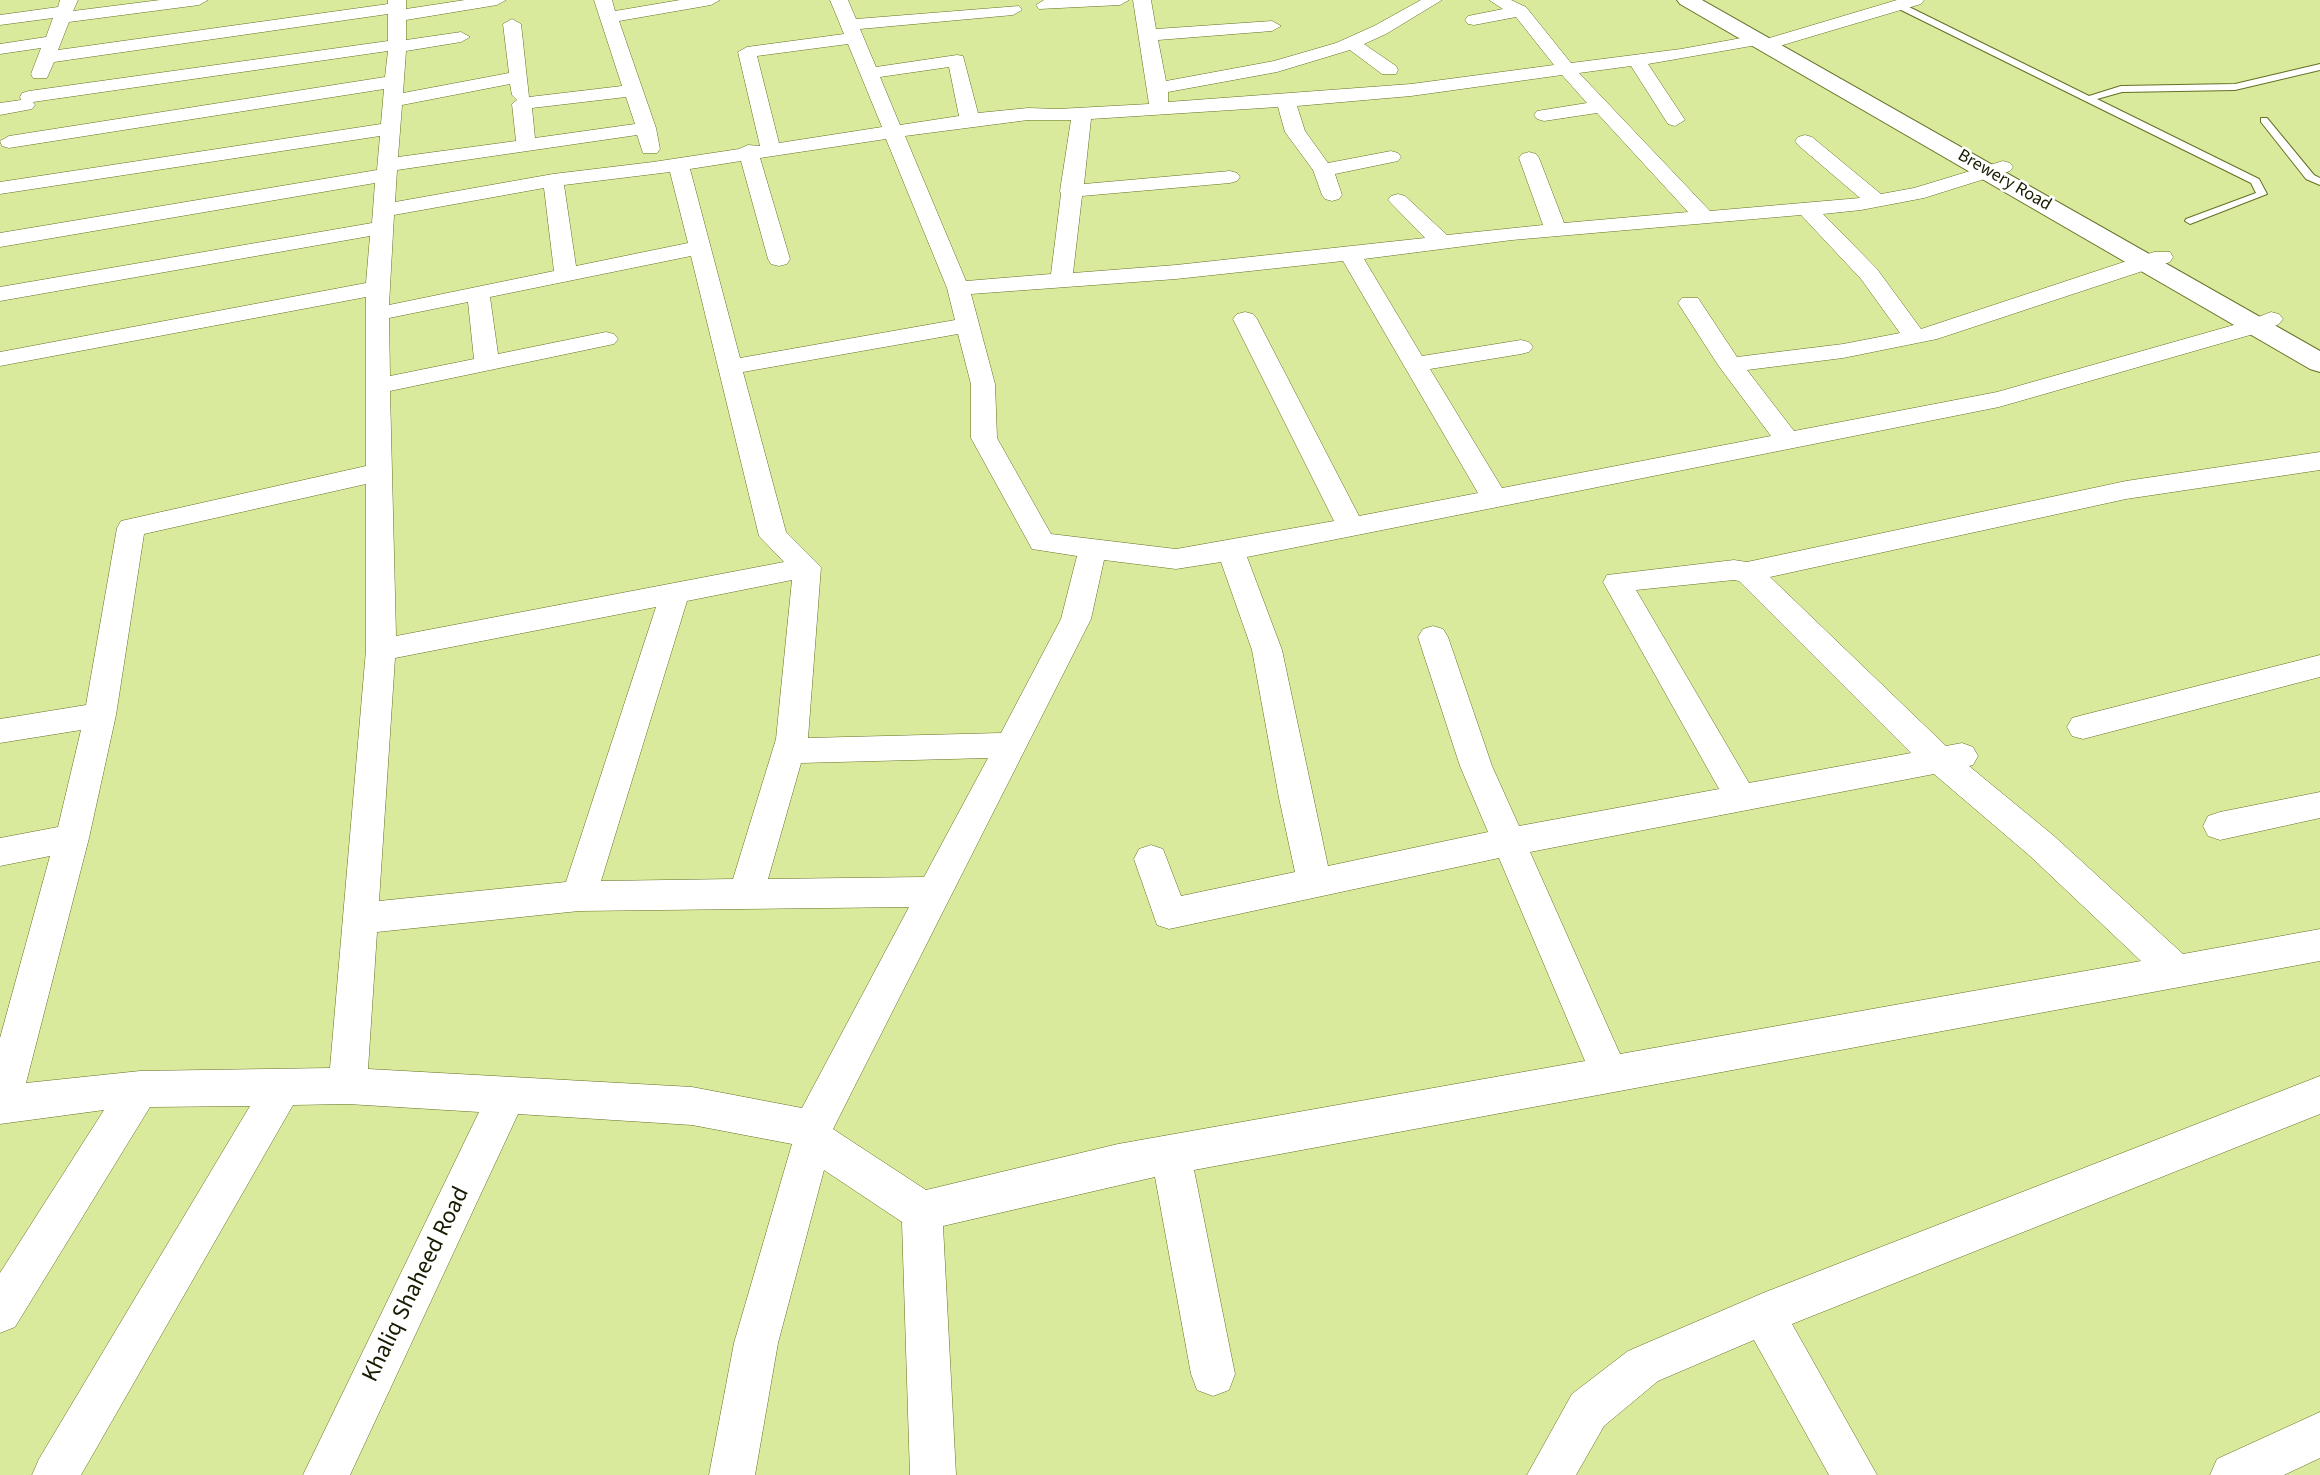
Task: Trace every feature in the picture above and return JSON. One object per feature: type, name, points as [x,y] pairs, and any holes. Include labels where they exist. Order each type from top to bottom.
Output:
[{"type":"main road","name":"Brewery Road","points":[[1687,0],[1768,42],[2155,260],[2263,322],[2320,363]]},
{"type":"main road","name":"Brewery Road","points":[[1708,0],[1768,42]]},
{"type":"main road","name":"Brewery Road","points":[[2263,322],[2320,346]]},
{"type":"street","points":[[0,20],[65,10],[199,0]]},
{"type":"street","points":[[0,49],[51,49],[397,8],[497,0]]},
{"type":"street","points":[[653,168],[646,128],[606,9],[711,0]]},
{"type":"street","points":[[839,0],[958,288],[983,384],[984,438],[1042,542],[1176,559],[1231,551],[1999,399],[2263,322]]},
{"type":"street","points":[[1045,5],[1120,0]]},
{"type":"street","points":[[1142,0],[1160,108]]},
{"type":"street","points":[[1158,88],[1277,66],[1352,43],[1433,0]]},
{"type":"street","points":[[1857,0],[1875,12]]},
{"type":"street","points":[[1474,20],[1506,3],[1705,218]]},
{"type":"street","points":[[0,294],[383,219],[553,180],[653,168],[748,151],[970,120],[1028,114],[1286,101],[1410,90],[1568,70],[1768,42],[1906,3]]},
{"type":"street","points":[[348,1086],[381,650],[377,301],[397,8]]},
{"type":"street","points":[[3,152],[51,49],[65,10]]},
{"type":"street","points":[[771,148],[747,52],[852,32],[1013,10]]},
{"type":"street","points":[[512,24],[526,143]]},
{"type":"street","points":[[1148,35],[1272,26]]},
{"type":"street","points":[[0,109],[27,101],[461,37]]},
{"type":"street","points":[[1352,43],[1389,69]]},
{"type":"street","points":[[870,73],[957,60],[970,120]]},
{"type":"street","points":[[1636,60],[1675,120]]},
{"type":"street","points":[[3,152],[392,92],[519,76]]},
{"type":"street","points":[[522,104],[633,90]]},
{"type":"street","points":[[1286,101],[1295,132],[1323,170],[1332,195]]},
{"type":"street","points":[[1544,115],[1601,107]]},
{"type":"street","points":[[1061,281],[1070,191],[1082,113]]},
{"type":"street","points":[[0,240],[526,143],[646,128]]},
{"type":"street","points":[[0,188],[388,129]]},
{"type":"street","points":[[1805,141],[1877,201]]},
{"type":"street","points":[[748,151],[779,259]]},
{"type":"street","points":[[1323,170],[1391,157]]},
{"type":"street","points":[[1529,158],[1556,230]]},
{"type":"street","points":[[678,163],[773,536],[807,567]]},
{"type":"street","points":[[958,288],[1061,281],[1350,254],[1556,230],[1807,209],[1917,194],[1997,170]]},
{"type":"street","points":[[1070,191],[1230,177]]},
{"type":"street","points":[[553,180],[566,274]]},
{"type":"street","points":[[1398,200],[1441,242]]},
{"type":"street","points":[[1807,209],[1869,274],[1915,337]]},
{"type":"street","points":[[0,359],[377,301],[478,293],[701,247]]},
{"type":"street","points":[[1350,254],[1495,499]]},
{"type":"street","points":[[1730,365],[1843,351],[1915,337],[2155,260]]},
{"type":"street","points":[[478,293],[487,364]]},
{"type":"street","points":[[1690,303],[1730,365],[1788,441]]},
{"type":"street","points":[[1245,319],[1351,528]]},
{"type":"street","points":[[731,367],[968,325]]},
{"type":"street","points":[[378,386],[606,339]]},
{"type":"street","points":[[1415,364],[1521,347]]},
{"type":"street","points":[[1741,798],[1617,582],[1734,570],[1747,572],[2126,490],[2320,461]]},
{"type":"street","points":[[379,472],[131,528],[100,715],[72,838],[0,1105],[140,1089],[348,1086],[692,1107],[813,1134],[922,1211],[1118,1164],[2320,945]]},
{"type":"street","points":[[732,1475],[756,1343],[813,1134],[933,892],[1076,619],[1093,548]]},
{"type":"street","points":[[1231,551],[1267,650],[1295,798],[1315,884]]},
{"type":"street","points":[[381,650],[807,567]]},
{"type":"street","points":[[746,894],[789,751],[799,680],[807,567]]},
{"type":"street","points":[[1747,572],[1951,758],[2176,971]]},
{"type":"street","points":[[579,896],[676,593]]},
{"type":"street","points":[[1433,637],[1476,766],[1610,1074]]},
{"type":"street","points":[[2083,727],[2320,666]]},
{"type":"street","points":[[0,731],[100,715]]},
{"type":"street","points":[[789,751],[1010,745]]},
{"type":"street","points":[[1151,859],[1169,914],[1509,842],[1951,758]]},
{"type":"street","points":[[2220,826],[2320,805]]},
{"type":"street","points":[[0,852],[72,838]]},
{"type":"street","points":[[359,918],[579,896],[933,892]]},
{"type":"street","points":[[55,1475],[282,1088]]},
{"type":"street","points":[[0,1312],[140,1089]]},
{"type":"street","name":"Khaliq Shaheed Road","points":[[326,1475],[508,1094]]},
{"type":"street","points":[[1550,1475],[1588,1410],[1643,1366],[1763,1314],[2320,1095]]},
{"type":"street","points":[[1171,1154],[1213,1374]]},
{"type":"street","points":[[922,1211],[933,1475]]},
{"type":"street","points":[[1763,1314],[1854,1475]]},
{"type":"street","points":[[2233,1475],[2320,1436]]},
{"type":"lane","points":[[1906,3],[2088,99],[2255,181],[2262,194],[2190,221]]},
{"type":"lane","points":[[2088,99],[2121,89],[2235,87],[2320,67]]},
{"type":"lane","points":[[2264,120],[2310,177],[2320,182]]}]
